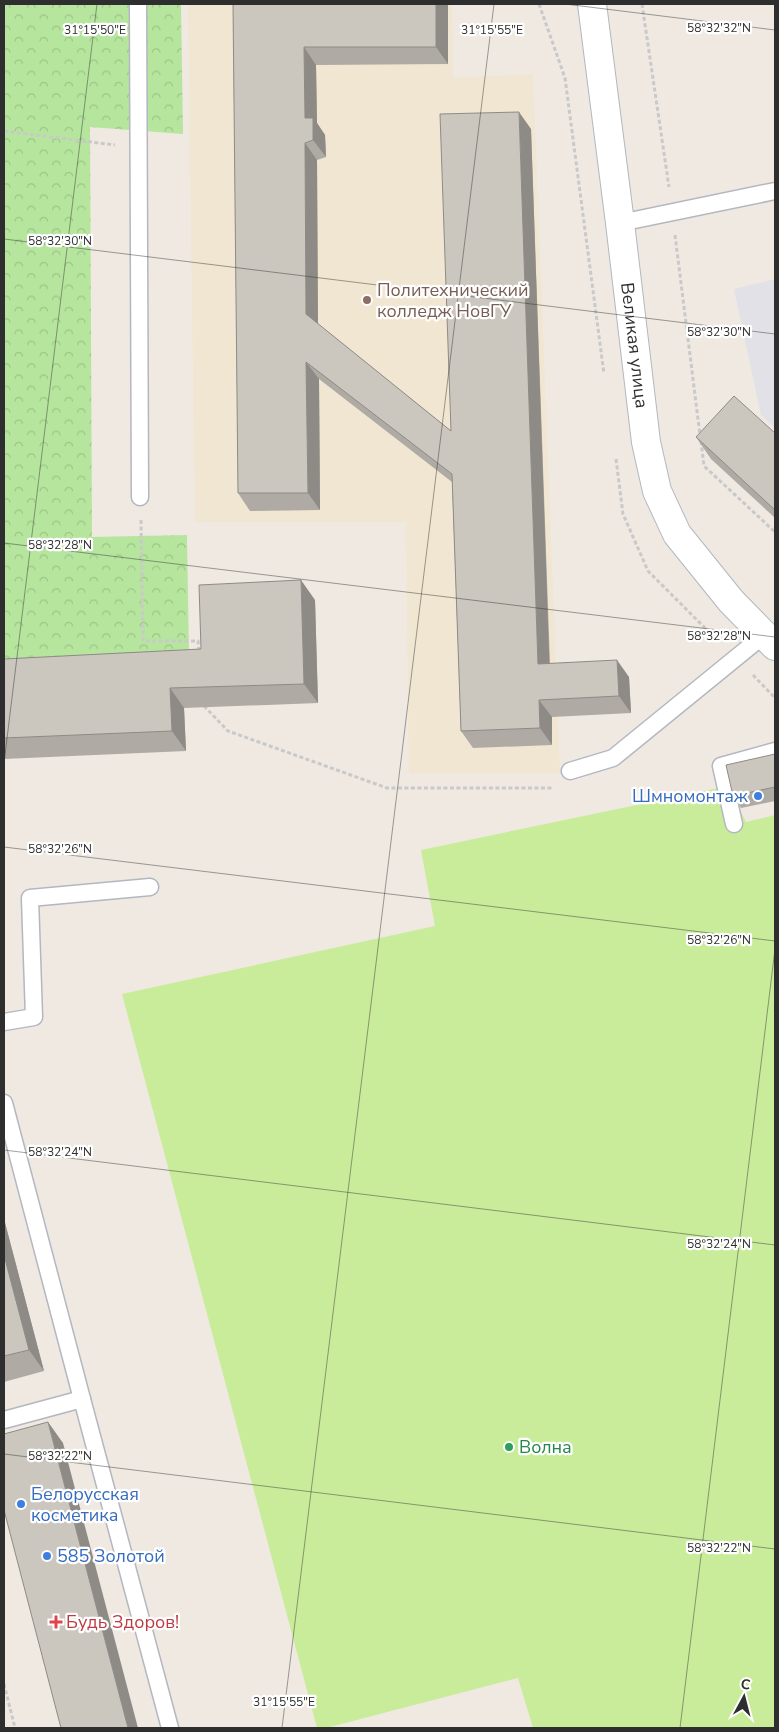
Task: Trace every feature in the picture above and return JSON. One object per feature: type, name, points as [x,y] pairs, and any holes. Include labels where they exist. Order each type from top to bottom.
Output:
[{"type":"main road","name":"Великая улица","points":[[592,4],[646,442],[657,491],[677,534],[732,601],[770,641]]},
{"type":"lane","points":[[138,4],[140,497]]},
{"type":"lane","points":[[620,223],[775,191]]},
{"type":"lane","points":[[570,771],[613,758],[770,641]]},
{"type":"lane","points":[[734,824],[722,766],[775,751]]},
{"type":"lane","points":[[4,1022],[34,1017],[30,898],[150,887]]},
{"type":"lane","points":[[4,1103],[170,1728]]},
{"type":"lane","points":[[4,1420],[82,1399]]},
{"type":"path","points":[[4,131],[138,148]]},
{"type":"path","points":[[694,386],[704,466],[775,532]]},
{"type":"path","points":[[140,497],[144,641],[198,641],[200,660]]},
{"type":"path","points":[[204,706],[228,730],[387,788],[559,788],[570,771]]},
{"type":"path","points":[[4,1684],[15,1728]]},
{"type":"shaded area","name":"Политехнический колледж НовГУ","points":[[188,4],[452,4],[453,78],[533,74],[560,773],[409,773],[406,522],[195,522]]},
{"type":"shaded area","points":[[775,279],[775,428],[761,415],[734,289]]},
{"type":"green space","points":[[4,4],[181,4],[183,134],[90,127],[92,537],[187,535],[189,656],[4,667]]},
{"type":"green space","name":"Волна","points":[[728,786],[746,822],[775,815],[775,1728],[533,1728],[518,1678],[326,1728],[317,1728],[122,994],[435,926],[421,850]]},
{"type":"building","points":[[233,4],[436,4],[436,47],[304,47],[305,118],[313,118],[313,140],[305,143],[306,314],[451,431],[440,114],[519,112],[538,664],[617,660],[619,696],[539,700],[540,728],[461,731],[452,474],[306,362],[308,493],[238,493]]},
{"type":"building","points":[[734,396],[775,433],[775,510],[696,437]]},
{"type":"building","points":[[301,580],[304,684],[170,688],[172,731],[4,738],[4,659],[201,649],[199,585]]},
{"type":"building","points":[[775,754],[775,787],[733,796],[726,765]]},
{"type":"building","points":[[4,1255],[29,1350],[4,1356]]},
{"type":"building","points":[[48,1422],[128,1728],[61,1728],[4,1510],[4,1434]]},
{"type":"place","name":"Политехнический колледж НовГУ","points":[[367,300]]},
{"type":"place","name":"Шмномонтаж","points":[[758,796]]},
{"type":"place","name":"Волна","points":[[509,1447]]},
{"type":"place","name":"Белорусская косметика","points":[[21,1504]]},
{"type":"place","name":"585 Золотой","points":[[47,1556]]},
{"type":"place","name":"Будь Здоров!","points":[[56,1622]]}]
